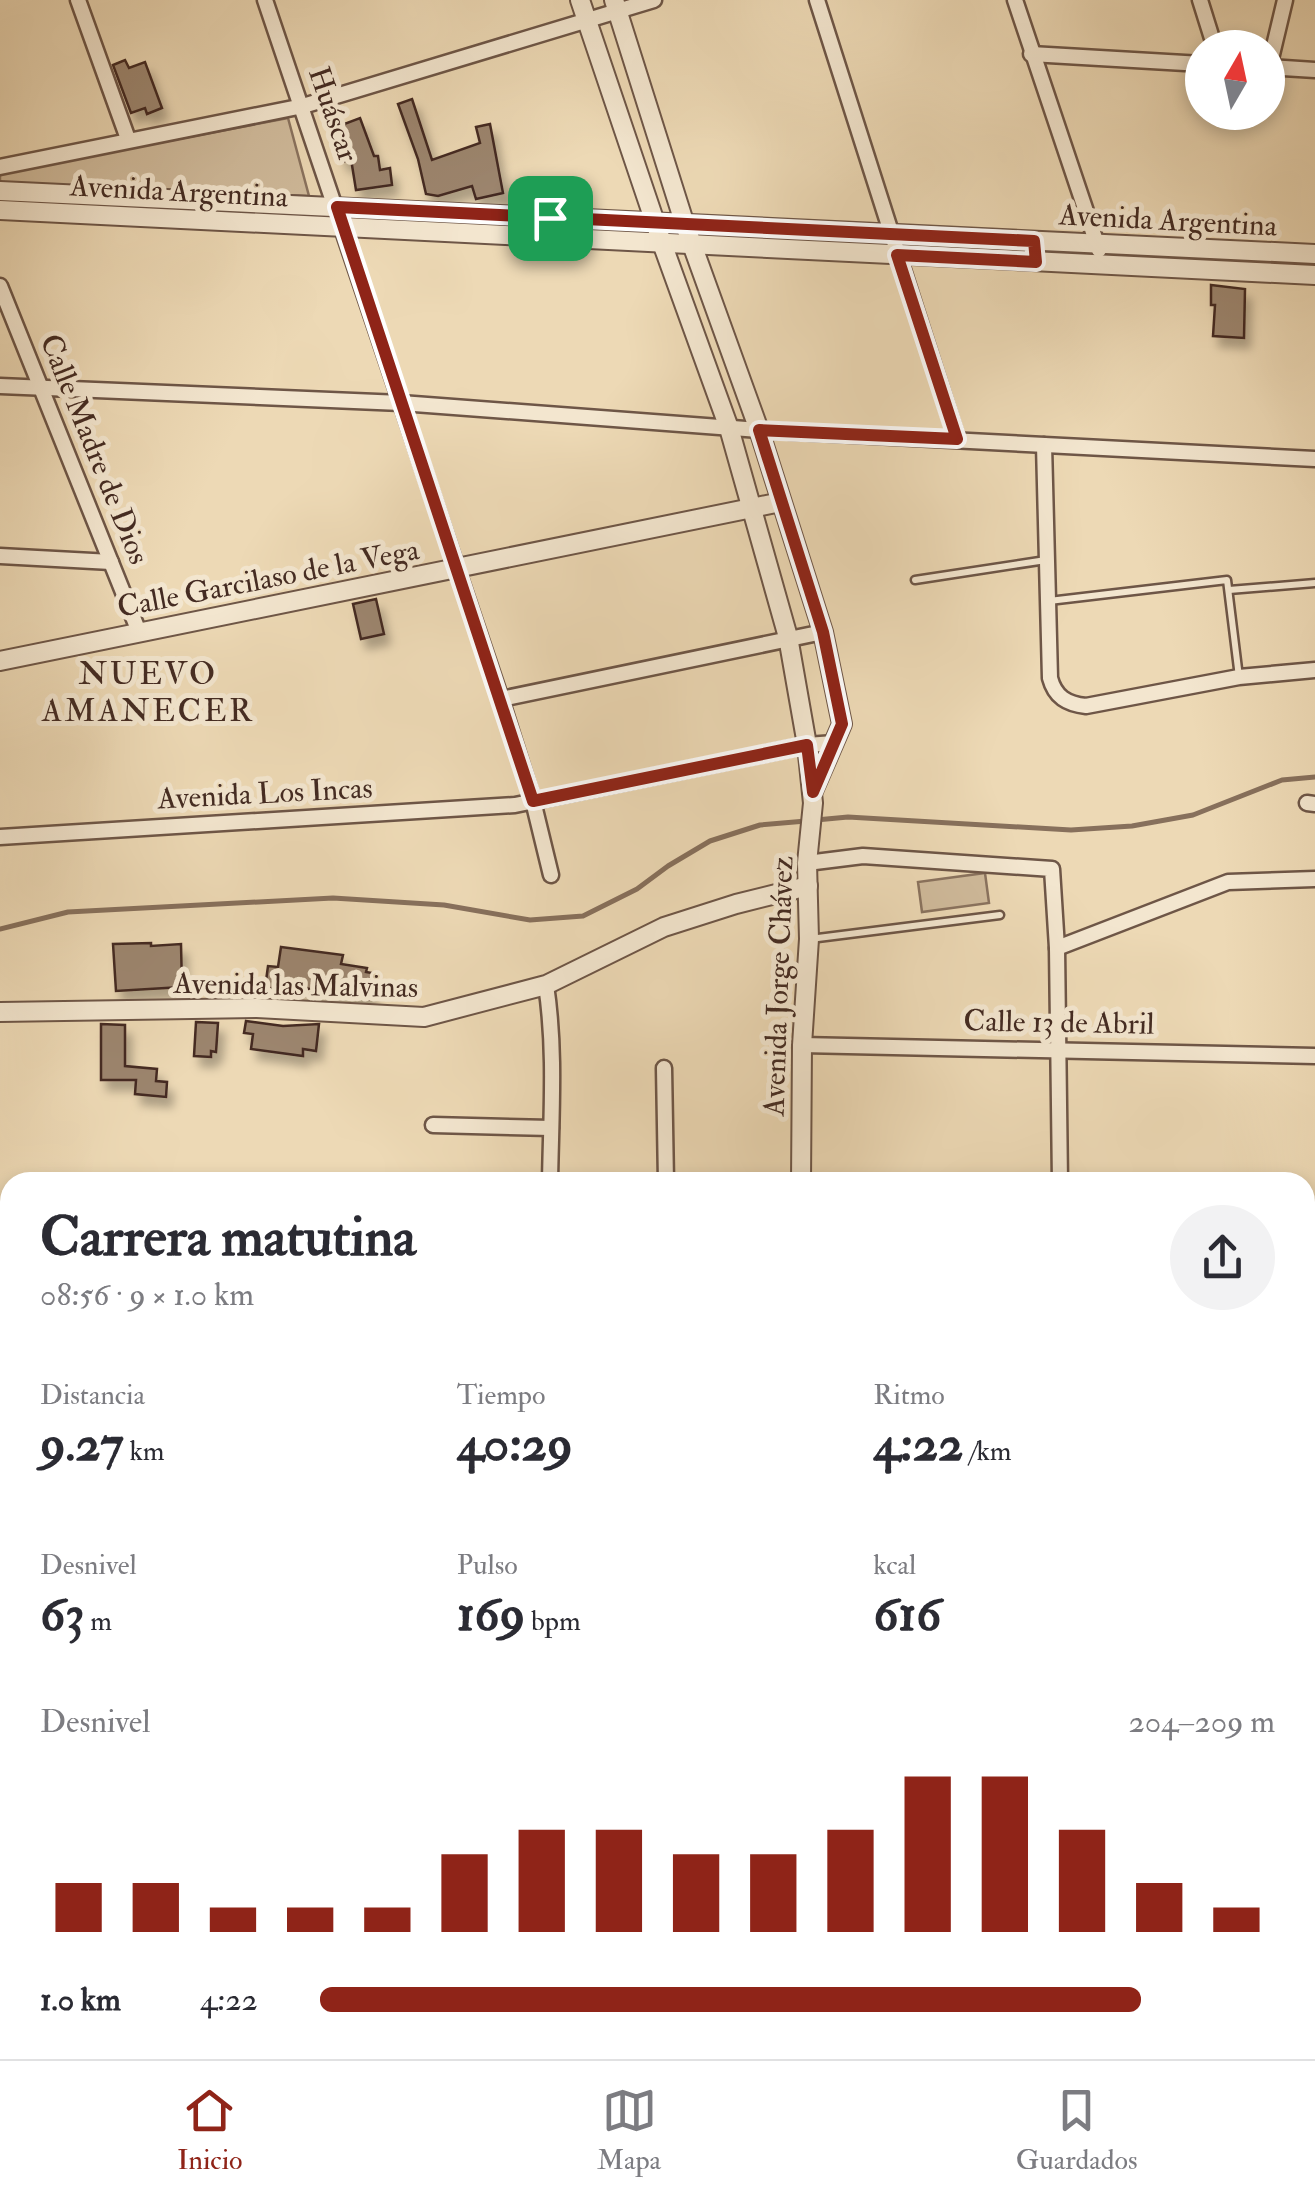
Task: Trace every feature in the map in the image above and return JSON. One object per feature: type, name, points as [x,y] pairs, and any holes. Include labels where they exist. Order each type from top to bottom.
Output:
[{"type":"street","points":[[78,0],[128,140]]},
{"type":"street","name":"Huáscar","points":[[265,0],[501,699],[533,801],[551,876]]},
{"type":"street","points":[[580,0],[729,428],[788,637],[813,797]]},
{"type":"street","points":[[0,166],[303,106],[587,20],[616,6],[654,0]]},
{"type":"street","points":[[817,0],[957,439]]},
{"type":"street","points":[[1015,0],[1106,265]]},
{"type":"street","points":[[1200,0],[1209,30]]},
{"type":"street","points":[[1277,30],[1285,0]]},
{"type":"street","points":[[616,6],[685,225],[759,430],[823,632],[842,724],[813,797]]},
{"type":"street","points":[[1032,54],[1185,63]]},
{"type":"street","points":[[1285,68],[1315,70]]},
{"type":"street","name":"Avenida Argentina","points":[[0,191],[1315,254]]},
{"type":"street","name":"Avenida Argentina","points":[[0,210],[1315,274]]},
{"type":"street","points":[[1034,241],[1036,262]]},
{"type":"street","points":[[1262,252],[1262,272]]},
{"type":"street","name":"Calle Madre de Dios","points":[[0,286],[139,632]]},
{"type":"street","points":[[0,386],[401,403],[759,430],[1315,459]]},
{"type":"street","points":[[1044,444],[1050,678],[1052,687],[1066,702],[1096,704],[1239,677],[1315,670]]},
{"type":"street","name":"Calle Garcilaso de la Vega","points":[[0,660],[781,502]]},
{"type":"street","points":[[0,556],[111,562]]},
{"type":"street","points":[[501,699],[823,632]]},
{"type":"street","name":"Avenida Los Incas","points":[[0,837],[515,806],[834,742]]},
{"type":"street","name":"Avenida Jorge Chávez","points":[[801,1172],[802,1044],[813,797]]},
{"type":"street","points":[[808,856],[1052,869],[1060,1172]]},
{"type":"street","points":[[1057,948],[1228,882],[1315,879]]},
{"type":"street","name":"Avenida las Malvinas","points":[[0,1012],[256,1008],[424,1017],[546,985],[664,927],[808,886]]},
{"type":"street","points":[[546,985],[552,1023],[550,1172]]},
{"type":"street","name":"Calle 13 de Abril","points":[[802,1044],[1315,1056]]},
{"type":"street","points":[[664,1068],[666,1172]]},
{"type":"street","points":[[433,1125],[551,1128]]},
{"type":"lane","points":[[914,580],[1046,560]]},
{"type":"lane","points":[[1048,601],[1227,580],[1239,677]]},
{"type":"lane","points":[[1228,590],[1315,583]]},
{"type":"lane","points":[[809,939],[1000,915]]},
{"type":"shaded area","points":[[288,118],[309,196],[0,184],[0,173]]},
{"type":"shaded area","points":[[985,873],[989,903],[922,912],[918,882]]},
{"type":"building","points":[[125,60],[129,68],[145,62],[162,108],[147,114],[145,108],[131,113],[113,65]]},
{"type":"building","points":[[412,99],[432,160],[480,143],[476,127],[490,124],[503,193],[476,199],[472,186],[438,196],[426,194],[398,104]]},
{"type":"building","points":[[360,118],[374,156],[378,156],[380,170],[390,168],[392,185],[356,190],[351,159],[343,162],[331,129]]},
{"type":"building","points":[[1211,285],[1245,289],[1244,338],[1213,336],[1215,305],[1211,305]]},
{"type":"building","points":[[376,599],[384,634],[361,639],[353,604]]},
{"type":"building","points":[[113,944],[181,944],[182,987],[116,991]]},
{"type":"building","points":[[281,947],[343,955],[341,964],[367,968],[366,972],[372,973],[369,999],[286,985],[285,990],[265,988],[268,966],[278,967]]},
{"type":"building","points":[[246,1021],[283,1026],[319,1024],[316,1051],[303,1049],[303,1056],[251,1049],[253,1034],[244,1033]]},
{"type":"building","points":[[196,1022],[218,1023],[216,1052],[211,1051],[211,1057],[194,1056]]},
{"type":"building","points":[[101,1024],[125,1025],[125,1066],[157,1069],[156,1081],[167,1082],[166,1097],[135,1094],[136,1080],[101,1080]]},
{"type":"waterway","points":[[816,820],[848,817],[1071,830],[1132,826],[1193,815],[1282,780],[1315,777]]},
{"type":"waterway","points":[[0,929],[68,912],[333,898],[444,905],[530,920],[583,916],[637,889],[710,841],[760,825],[806,821]]},
{"type":"district","name":"NUEVO AMANECER","points":[[148,692]]},
{"type":"route","points":[[337,207],[550,218],[1034,241],[1036,262],[897,255],[957,439],[759,430],[823,632],[842,724],[813,792],[807,745],[533,801],[337,207]]}]
